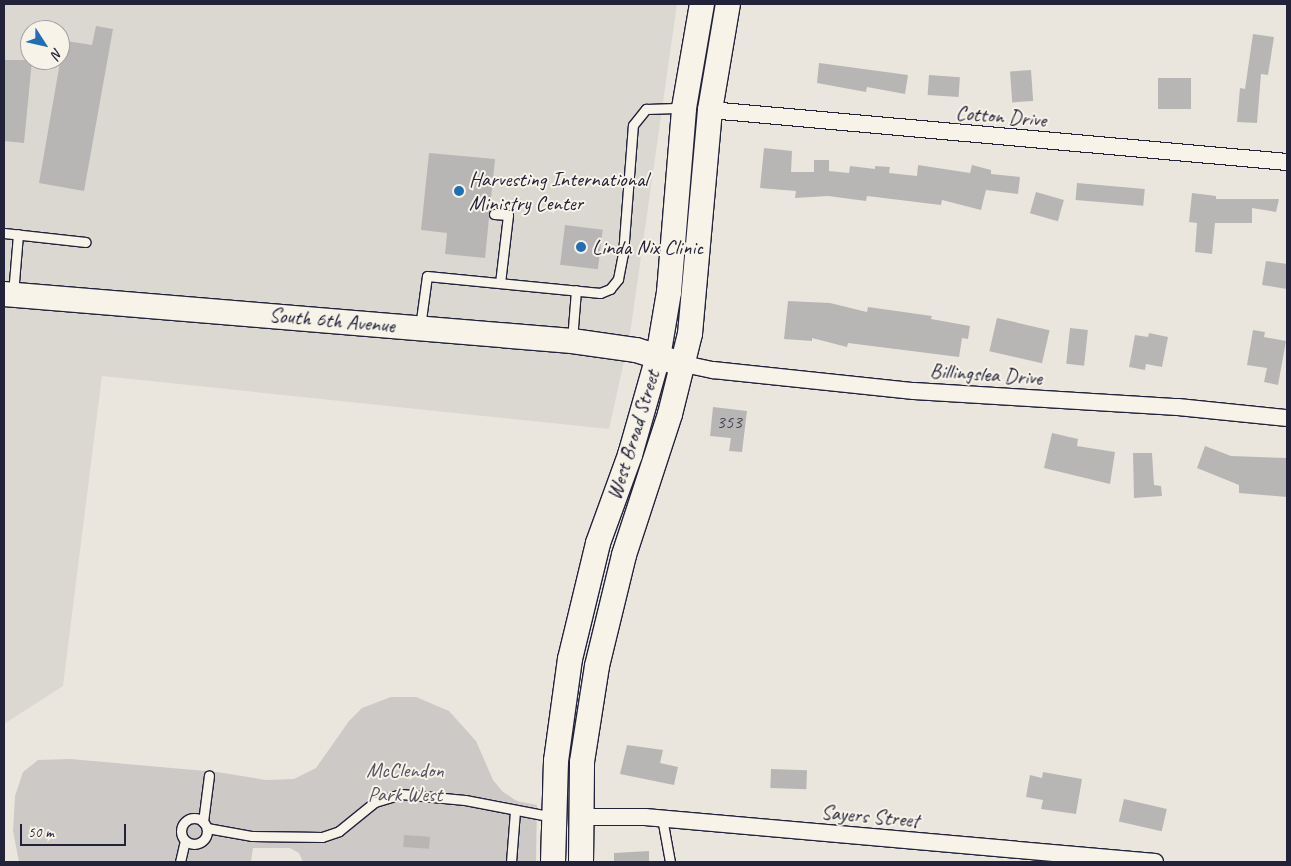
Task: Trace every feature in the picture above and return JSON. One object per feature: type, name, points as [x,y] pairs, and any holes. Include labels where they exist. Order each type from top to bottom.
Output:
[{"type":"main road","name":"West Broad Street","points":[[554,862],[554,817],[562,705],[584,596],[658,356],[669,292],[684,108],[702,4]]},
{"type":"main road","name":"West Broad Street","points":[[581,862],[584,743],[597,666],[624,555],[684,364],[694,304],[710,110],[728,4]]},
{"type":"main road","points":[[684,108],[710,110]]},
{"type":"main road","name":"South 6th Avenue","points":[[8,294],[572,341],[636,350],[684,364]]},
{"type":"main road","points":[[554,817],[581,817]]},
{"type":"street","name":"Cotton Drive","points":[[710,110],[1287,162]]},
{"type":"street","name":"Billingslea Drive","points":[[684,364],[713,370],[914,391],[1178,408],[1287,418]]},
{"type":"street","name":"Sayers Street","points":[[581,817],[662,818],[1155,862]]},
{"type":"lane","points":[[420,327],[427,276],[600,293],[610,288],[618,279],[626,236],[631,132],[636,119],[653,106],[684,108]]},
{"type":"lane","points":[[494,214],[508,215],[500,283]]},
{"type":"lane","points":[[4,233],[86,242]]},
{"type":"lane","points":[[8,294],[18,234]]},
{"type":"lane","points":[[572,341],[576,290]]},
{"type":"lane","points":[[208,775],[205,825],[201,842],[191,845],[185,841],[180,829],[186,820],[196,818],[205,825],[252,836],[322,837],[339,831],[376,802],[401,794],[465,800],[554,817]]},
{"type":"lane","points":[[511,862],[515,811]]},
{"type":"lane","points":[[662,818],[670,862]]},
{"type":"lane","points":[[180,862],[185,841]]},
{"type":"shaded area","points":[[4,4],[677,4],[630,334],[609,429],[102,376],[63,686],[4,724]]},
{"type":"green space","name":"McClendon Park West","points":[[391,697],[416,697],[449,711],[476,741],[493,780],[503,792],[517,801],[537,805],[536,862],[303,862],[299,853],[290,848],[253,848],[251,862],[19,862],[13,831],[15,796],[23,772],[38,760],[70,759],[217,772],[266,780],[294,779],[316,768],[349,721],[362,708]]},
{"type":"building","points":[[96,26],[113,29],[84,191],[39,183],[59,70],[70,70],[70,42],[92,45]]},
{"type":"building","points":[[1253,34],[1274,37],[1268,75],[1261,74],[1257,123],[1237,122],[1240,88],[1245,89]]},
{"type":"building","points":[[4,60],[20,60],[20,70],[31,70],[24,143],[4,141]]},
{"type":"building","points":[[819,63],[908,75],[905,94],[867,87],[866,92],[817,83]]},
{"type":"building","points":[[1031,70],[1033,101],[1012,102],[1010,71]]},
{"type":"building","points":[[929,75],[960,77],[959,97],[928,95]]},
{"type":"building","points":[[1158,78],[1191,78],[1191,109],[1158,109]]},
{"type":"building","points":[[764,148],[792,151],[791,172],[814,172],[814,160],[829,160],[829,171],[849,173],[850,166],[875,169],[875,166],[890,167],[889,173],[917,176],[918,165],[970,173],[972,165],[991,170],[991,174],[1020,177],[1018,194],[986,190],[981,210],[942,200],[941,205],[867,196],[866,201],[828,196],[795,198],[796,191],[760,188]]},
{"type":"building","name":"Harvesting International Ministry Center","points":[[429,153],[495,159],[485,258],[445,254],[447,233],[421,230]]},
{"type":"building","points":[[1077,183],[1145,189],[1143,206],[1076,200]]},
{"type":"building","points":[[1036,192],[1064,200],[1058,221],[1030,213]]},
{"type":"building","points":[[1192,193],[1216,196],[1216,199],[1279,199],[1276,212],[1252,208],[1252,223],[1215,223],[1212,254],[1195,252],[1197,223],[1189,222]]},
{"type":"building","name":"Linda Nix Clinic","points":[[565,225],[603,230],[598,269],[560,265]]},
{"type":"building","points":[[1266,261],[1287,264],[1287,289],[1262,285]]},
{"type":"building","points":[[788,301],[830,303],[867,312],[868,307],[932,316],[931,319],[970,326],[968,339],[962,338],[959,357],[848,343],[847,347],[812,338],[812,341],[784,339]]},
{"type":"building","points":[[997,318],[1050,330],[1042,363],[989,351]]},
{"type":"building","points":[[1070,328],[1088,330],[1084,366],[1066,364]]},
{"type":"building","points":[[1253,330],[1265,332],[1264,337],[1286,341],[1278,385],[1264,382],[1267,368],[1247,365]]},
{"type":"building","points":[[1149,333],[1168,337],[1162,367],[1146,364],[1145,370],[1129,367],[1135,335],[1148,337]]},
{"type":"building","points":[[713,407],[747,411],[742,452],[729,451],[731,438],[710,436]]},
{"type":"building","points":[[1052,433],[1078,439],[1077,446],[1115,452],[1110,484],[1044,468]]},
{"type":"building","points":[[1205,446],[1231,456],[1287,458],[1287,497],[1239,493],[1239,485],[1197,468]]},
{"type":"building","points":[[1133,453],[1152,453],[1154,485],[1161,486],[1162,496],[1134,498]]},
{"type":"building","points":[[627,745],[663,750],[660,763],[678,767],[674,785],[620,774]]},
{"type":"building","points":[[771,769],[807,770],[806,789],[770,788]]},
{"type":"building","points":[[1043,772],[1082,779],[1076,814],[1041,809],[1043,800],[1026,797],[1030,775],[1042,778]]},
{"type":"building","points":[[1124,799],[1167,809],[1162,831],[1119,821]]},
{"type":"building","points":[[404,835],[430,837],[429,849],[403,847]]},
{"type":"building","points":[[649,851],[649,862],[614,862],[614,853]]},
{"type":"place","name":"Harvesting International Ministry Center","points":[[459,191]]},
{"type":"place","name":"Linda Nix Clinic","points":[[581,247]]}]
